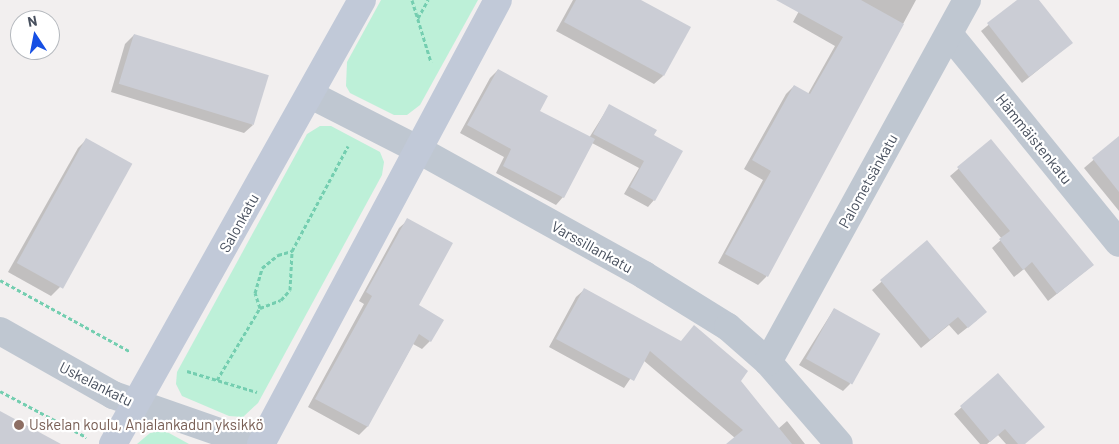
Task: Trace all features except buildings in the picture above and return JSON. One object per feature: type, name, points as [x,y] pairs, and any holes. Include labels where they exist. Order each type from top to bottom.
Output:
[{"type":"main road","name":"Salonkatu","points":[[100,441],[136,405],[311,95],[362,0]]},
{"type":"main road","points":[[261,444],[498,0]]},
{"type":"street","name":"Palometsänkatu","points":[[768,362],[967,0]]},
{"type":"street","name":"Hämmäistenkatu","points":[[949,34],[1119,243]]},
{"type":"street","name":"Varssillankatu","points":[[311,95],[417,149],[644,275],[728,327],[768,362],[839,444]]},
{"type":"street","name":"Uskelankatu","points":[[0,331],[113,395],[136,405],[254,444]]},
{"type":"path","points":[[412,0],[443,101]]},
{"type":"path","points":[[418,18],[428,0]]},
{"type":"path","points":[[217,380],[260,308],[281,300],[290,290],[292,251],[362,121]]},
{"type":"path","points":[[260,308],[255,293],[262,268],[273,258],[292,251]]},
{"type":"path","points":[[0,391],[100,441]]},
{"type":"green space","points":[[381,0],[478,0],[420,105],[407,115],[394,115],[350,93],[346,86],[347,62]]},
{"type":"green space","points":[[320,126],[331,126],[380,152],[384,162],[382,175],[258,403],[243,417],[229,416],[182,396],[176,384],[177,372],[307,134]]},
{"type":"green space","points":[[161,431],[169,433],[189,444],[137,444],[150,433]]},
{"type":"place","name":"Uskelan koulu, Anjalankadun yksikkö","points":[[19,425]]}]
